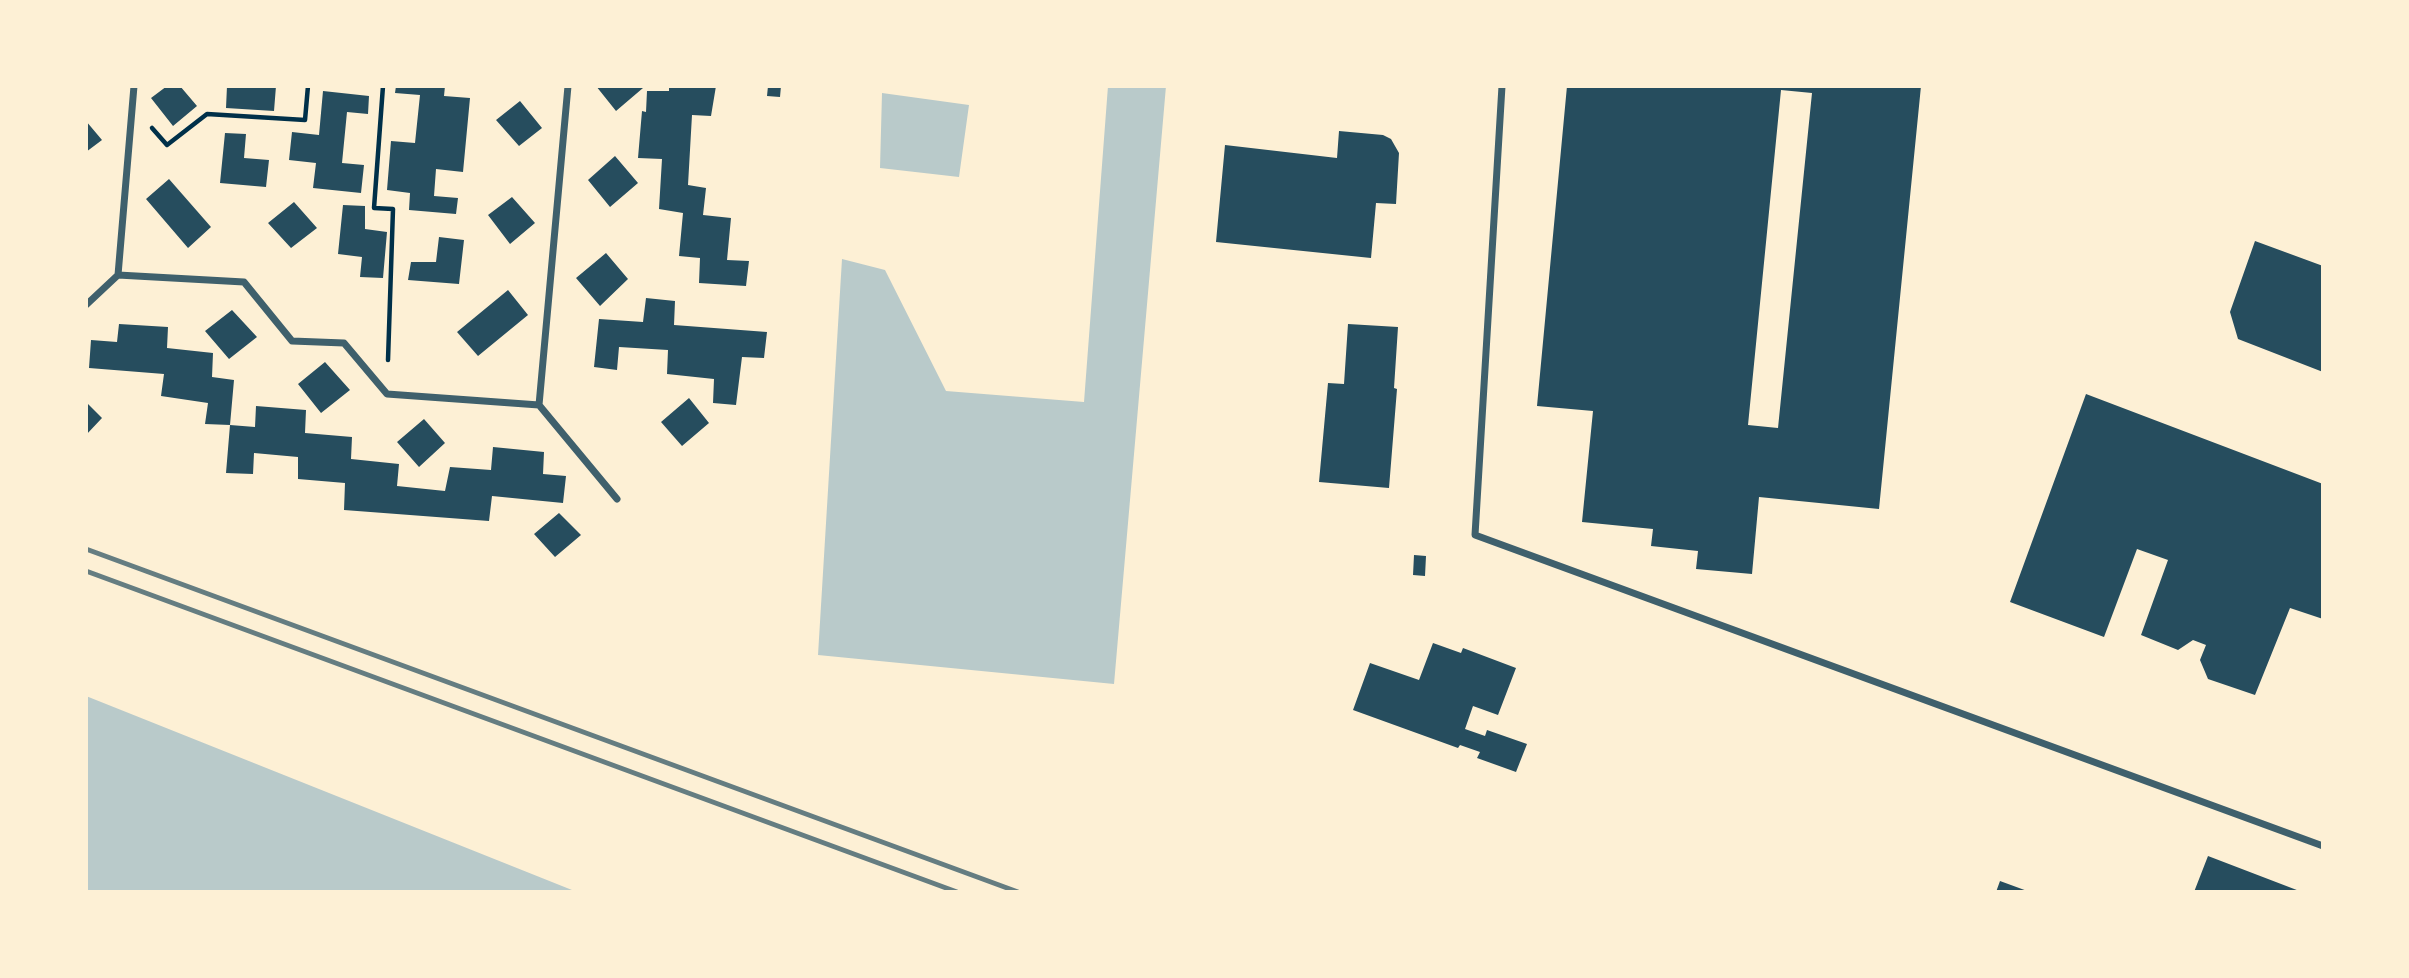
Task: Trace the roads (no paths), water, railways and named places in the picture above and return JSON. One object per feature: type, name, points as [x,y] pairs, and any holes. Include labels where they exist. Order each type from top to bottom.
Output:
[{"type":"street","points":[[86,305],[118,275],[134,86]]},
{"type":"street","points":[[568,86],[539,405],[617,499]]},
{"type":"street","points":[[1502,86],[1475,535],[2323,846]]},
{"type":"street","points":[[118,275],[244,282],[292,341],[344,343],[387,394],[539,405]]},
{"type":"railway","points":[[86,549],[1018,892]]},
{"type":"railway","points":[[86,571],[957,892]]}]
